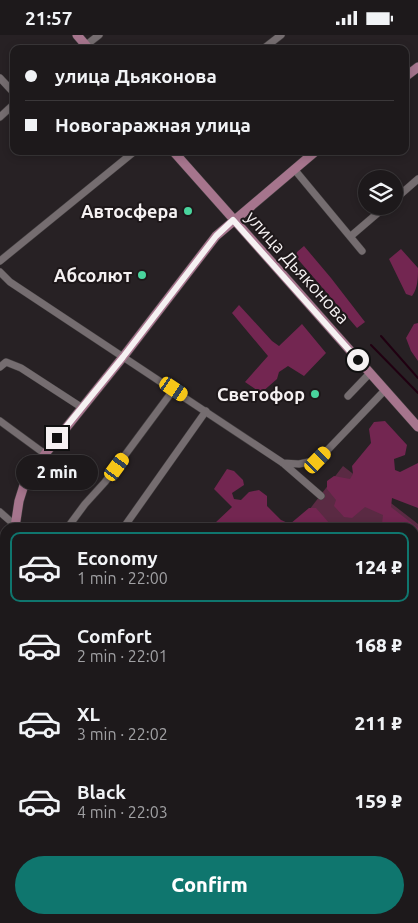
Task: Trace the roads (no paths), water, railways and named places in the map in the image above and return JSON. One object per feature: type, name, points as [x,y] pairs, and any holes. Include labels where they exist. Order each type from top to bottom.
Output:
[{"type":"main road","name":"улица Дьяконова","points":[[176,155],[418,427]]},
{"type":"main road","points":[[16,523],[19,501],[25,481],[216,236],[311,155]]},
{"type":"street","points":[[87,45],[98,35]]},
{"type":"street","points":[[268,45],[280,35]]},
{"type":"street","points":[[0,78],[10,89]]},
{"type":"street","points":[[0,117],[10,108]]},
{"type":"street","points":[[0,261],[130,155]]},
{"type":"street","points":[[294,169],[362,251]]},
{"type":"street","points":[[403,192],[418,179]]},
{"type":"street","points":[[351,236],[376,215]]},
{"type":"street","points":[[0,272],[10,282],[283,463],[321,495]]},
{"type":"street","points":[[0,367],[6,362],[21,368],[81,407]]},
{"type":"street","points":[[348,396],[370,373]]},
{"type":"street","points":[[71,523],[105,482],[174,389]]},
{"type":"street","points":[[283,463],[299,464],[318,460],[385,390]]},
{"type":"street","points":[[127,523],[206,411]]},
{"type":"street","points":[[0,421],[45,454]]},
{"type":"street","points":[[0,512],[12,523]]},
{"type":"waterway","points":[[381,336],[418,378]]},
{"type":"waterway","points":[[371,345],[418,393]]},
{"type":"place","name":"Автосфера","points":[[188,211]]},
{"type":"place","name":"Абсолют","points":[[142,275]]},
{"type":"place","name":"Светофор","points":[[315,394]]}]
